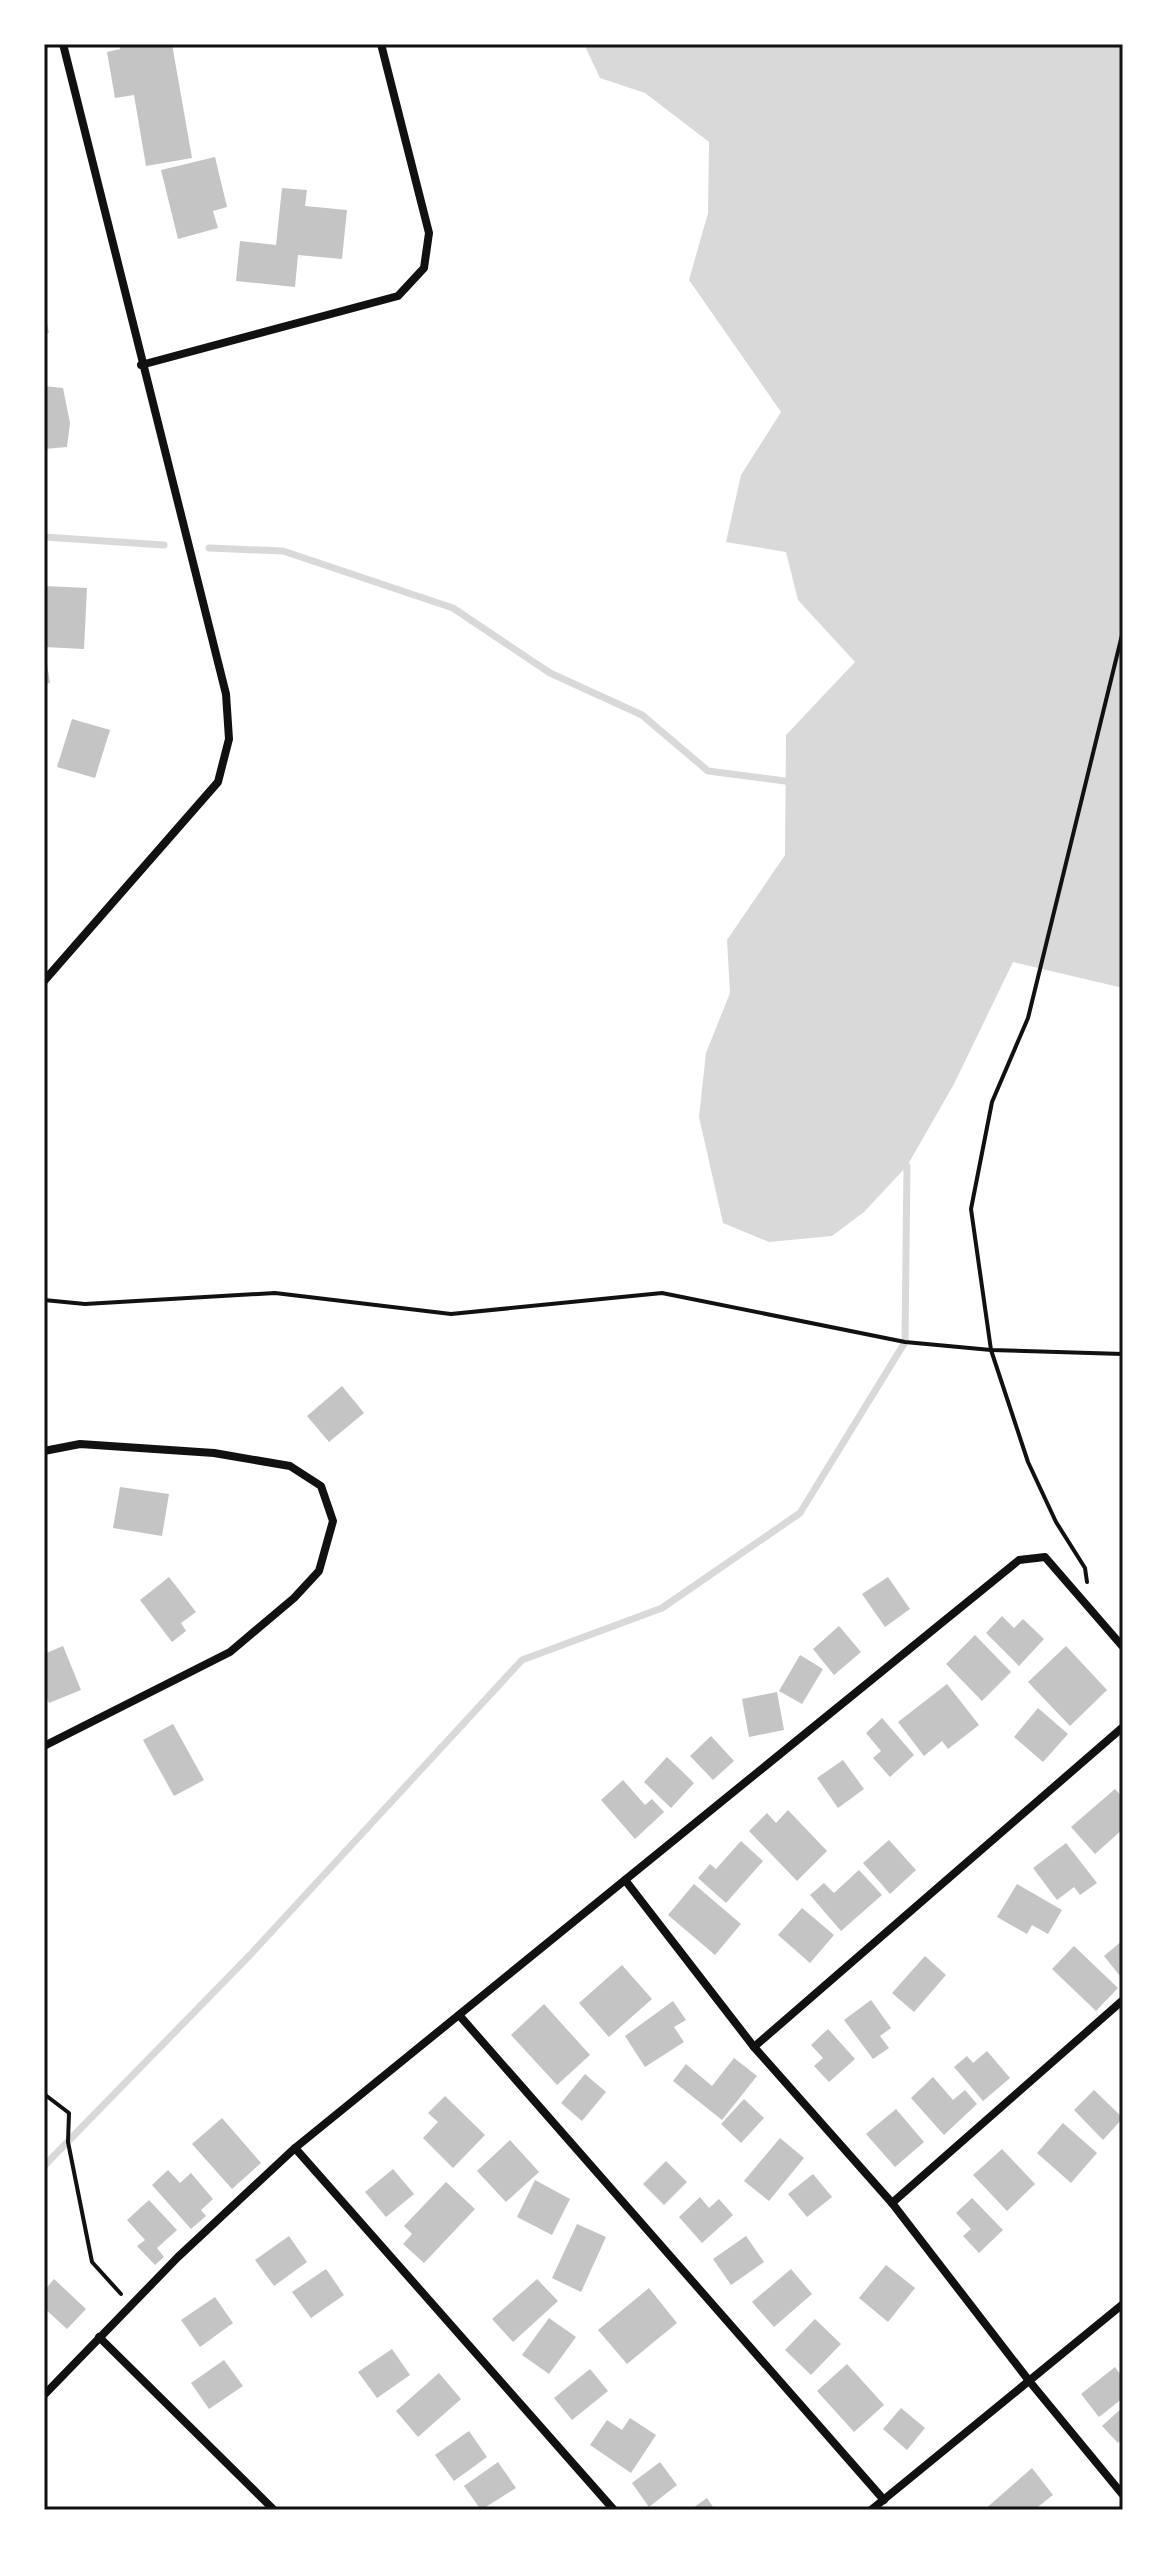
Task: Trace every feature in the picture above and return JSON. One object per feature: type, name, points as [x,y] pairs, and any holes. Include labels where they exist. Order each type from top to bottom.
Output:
[{"type":"street","points":[[44,981],[218,782],[229,739],[226,694],[141,365],[63,44]]},
{"type":"street","points":[[141,365],[398,296],[424,268],[429,233],[381,44]]},
{"type":"street","points":[[44,1451],[80,1444],[214,1453],[290,1466],[321,1486],[333,1521],[319,1571],[294,1598],[230,1652],[44,1746]]},
{"type":"street","points":[[44,2395],[131,2305],[295,2148],[1019,1560],[1045,1557],[1123,1647]]},
{"type":"street","points":[[754,2047],[1123,1727]]},
{"type":"street","points":[[625,1880],[754,2047],[892,2203],[1030,2382],[1123,2495]]},
{"type":"street","points":[[892,2203],[1123,2000]]},
{"type":"street","points":[[459,2015],[884,2500]]},
{"type":"street","points":[[295,2148],[614,2510]]},
{"type":"street","points":[[871,2510],[1123,2304]]},
{"type":"street","points":[[99,2337],[274,2510]]},
{"type":"path","points":[[1091,1610],[1085,1568],[1056,1522],[1028,1462],[991,1350],[971,1209],[992,1102],[1028,1018],[1123,631]]},
{"type":"path","points":[[44,1300],[85,1304],[275,1293],[451,1314],[662,1293],[905,1342],[991,1350],[1123,1354]]},
{"type":"path","points":[[44,2094],[69,2113],[68,2142],[92,2262],[131,2305]]},
{"type":"shaded area","points":[[584,44],[1123,44],[1123,988],[1013,962],[954,1084],[907,1166],[864,1212],[832,1236],[769,1242],[723,1223],[699,1117],[706,1053],[730,993],[727,940],[785,855],[786,735],[855,662],[798,600],[786,552],[726,542],[741,475],[781,412],[689,280],[708,213],[709,142],[645,93],[600,78]]},
{"type":"building","points":[[120,44],[172,44],[192,158],[146,166],[134,95],[115,98],[107,52],[120,49]]},
{"type":"building","points":[[215,157],[227,207],[213,211],[218,228],[178,239],[161,170]]},
{"type":"building","points":[[282,188],[307,190],[305,206],[347,210],[342,259],[298,255],[295,287],[236,281],[240,241],[276,245]]},
{"type":"building","points":[[44,308],[49,333],[44,333]]},
{"type":"building","points":[[44,386],[63,388],[70,423],[67,447],[44,449]]},
{"type":"building","points":[[44,586],[87,588],[84,649],[44,647]]},
{"type":"building","points":[[44,664],[47,664],[50,683],[44,684]]},
{"type":"building","points":[[72,719],[110,730],[95,778],[57,767]]},
{"type":"building","points":[[342,1386],[364,1413],[329,1442],[307,1416]]},
{"type":"building","points":[[120,1487],[169,1494],[162,1536],[113,1528]]},
{"type":"building","points":[[169,1577],[196,1612],[181,1623],[186,1631],[172,1642],[140,1600]]},
{"type":"building","points":[[888,1577],[910,1609],[885,1627],[862,1594]]},
{"type":"building","points":[[1002,1616],[1014,1628],[1023,1619],[1044,1639],[1019,1666],[986,1633]]},
{"type":"building","points":[[839,1626],[861,1652],[834,1675],[813,1649]]},
{"type":"building","points":[[975,1635],[1011,1672],[982,1701],[946,1664]]},
{"type":"building","points":[[63,1646],[81,1690],[49,1703],[44,1692],[44,1654]]},
{"type":"building","points":[[1066,1646],[1107,1690],[1070,1726],[1028,1682]]},
{"type":"building","points":[[800,1655],[823,1669],[802,1704],[779,1691]]},
{"type":"building","points":[[947,1684],[979,1725],[948,1749],[942,1741],[924,1756],[898,1722]]},
{"type":"building","points":[[777,1692],[784,1730],[749,1737],[742,1699]]},
{"type":"building","points":[[1038,1708],[1068,1734],[1043,1762],[1014,1737]]},
{"type":"building","points":[[882,1718],[914,1755],[890,1777],[873,1758],[881,1751],[866,1733]]},
{"type":"building","points":[[173,1724],[204,1780],[174,1796],[143,1740]]},
{"type":"building","points":[[711,1736],[734,1761],[713,1780],[690,1756]]},
{"type":"building","points":[[667,1757],[694,1783],[671,1808],[644,1782]]},
{"type":"building","points":[[843,1760],[864,1789],[838,1808],[817,1778]]},
{"type":"building","points":[[623,1780],[645,1805],[652,1799],[664,1812],[635,1839],[601,1800]]},
{"type":"building","points":[[1115,1789],[1123,1798],[1123,1829],[1095,1854],[1071,1827]]},
{"type":"building","points":[[788,1810],[827,1851],[797,1881],[749,1831],[767,1813],[776,1823]]},
{"type":"building","points":[[889,1840],[916,1870],[890,1894],[863,1863]]},
{"type":"building","points":[[741,1841],[763,1861],[726,1903],[698,1878],[710,1864],[716,1869]]},
{"type":"building","points":[[1066,1843],[1097,1883],[1080,1895],[1074,1887],[1057,1900],[1033,1868]]},
{"type":"building","points":[[859,1870],[882,1895],[841,1931],[810,1895],[824,1883],[834,1893]]},
{"type":"building","points":[[694,1884],[741,1924],[715,1955],[668,1915]]},
{"type":"building","points":[[1017,1884],[1062,1910],[1048,1934],[1032,1925],[1027,1934],[997,1917]]},
{"type":"building","points":[[802,1908],[834,1935],[810,1963],[778,1935]]},
{"type":"building","points":[[1123,1940],[1123,1974],[1120,1976],[1104,1956]]},
{"type":"building","points":[[1074,1946],[1118,1988],[1096,2011],[1052,1969]]},
{"type":"building","points":[[925,1956],[946,1975],[914,2012],[892,1993]]},
{"type":"building","points":[[622,1965],[652,1999],[609,2037],[579,2003]]},
{"type":"building","points":[[871,2000],[891,2028],[880,2036],[889,2048],[873,2059],[844,2020]]},
{"type":"building","points":[[673,2001],[686,2020],[674,2027],[684,2042],[645,2067],[625,2036]]},
{"type":"building","points":[[544,2004],[590,2055],[557,2085],[511,2035]]},
{"type":"building","points":[[828,2029],[855,2059],[829,2082],[814,2066],[823,2058],[811,2045]]},
{"type":"building","points":[[987,2051],[1010,2078],[983,2101],[954,2067],[967,2056],[973,2063]]},
{"type":"building","points":[[734,2058],[757,2076],[722,2120],[673,2081],[686,2064],[712,2086]]},
{"type":"building","points":[[585,2074],[606,2092],[582,2121],[561,2103]]},
{"type":"building","points":[[933,2077],[953,2100],[965,2090],[977,2104],[944,2135],[911,2098]]},
{"type":"building","points":[[1094,2090],[1123,2118],[1103,2140],[1074,2110]]},
{"type":"building","points":[[445,2096],[485,2135],[453,2168],[423,2138],[438,2122],[428,2113]]},
{"type":"building","points":[[744,2099],[764,2118],[741,2143],[721,2124]]},
{"type":"building","points":[[896,2109],[924,2142],[895,2167],[866,2134]]},
{"type":"building","points":[[222,2118],[261,2163],[232,2189],[192,2144]]},
{"type":"building","points":[[1063,2123],[1097,2153],[1071,2183],[1037,2153]]},
{"type":"building","points":[[780,2138],[804,2158],[769,2201],[744,2181]]},
{"type":"building","points":[[510,2140],[539,2172],[506,2202],[477,2171]]},
{"type":"building","points":[[1002,2149],[1035,2184],[1007,2211],[973,2175]]},
{"type":"building","points":[[666,2161],[687,2182],[664,2205],[643,2184]]},
{"type":"building","points":[[393,2169],[414,2194],[386,2217],[365,2192]]},
{"type":"building","points":[[168,2170],[180,2183],[191,2173],[213,2199],[201,2210],[206,2216],[191,2229],[152,2185]]},
{"type":"building","points":[[813,2174],[832,2197],[807,2217],[788,2194]]},
{"type":"building","points":[[535,2180],[570,2199],[552,2235],[517,2217]]},
{"type":"building","points":[[446,2182],[475,2209],[424,2263],[403,2244],[412,2234],[404,2226]]},
{"type":"building","points":[[700,2197],[709,2208],[719,2199],[733,2215],[702,2243],[679,2217]]},
{"type":"building","points":[[972,2198],[1003,2230],[979,2253],[963,2236],[971,2229],[956,2213]]},
{"type":"building","points":[[149,2200],[177,2230],[157,2248],[164,2257],[155,2265],[137,2246],[145,2240],[127,2220]]},
{"type":"building","points":[[577,2224],[606,2237],[581,2292],[552,2278]]},
{"type":"building","points":[[289,2236],[307,2262],[274,2286],[255,2260]]},
{"type":"building","points":[[746,2236],[764,2262],[731,2285],[713,2259]]},
{"type":"building","points":[[886,2265],[915,2288],[888,2322],[859,2298]]},
{"type":"building","points":[[326,2269],[344,2295],[311,2318],[292,2292]]},
{"type":"building","points":[[791,2269],[812,2294],[774,2327],[752,2302]]},
{"type":"building","points":[[54,2279],[86,2309],[67,2329],[44,2308],[44,2291]]},
{"type":"building","points":[[537,2279],[558,2301],[513,2342],[492,2319]]},
{"type":"building","points":[[649,2288],[677,2323],[627,2364],[598,2330]]},
{"type":"building","points":[[215,2297],[233,2323],[200,2347],[181,2320]]},
{"type":"building","points":[[549,2318],[576,2337],[549,2374],[522,2355]]},
{"type":"building","points":[[815,2319],[841,2344],[811,2375],[785,2350]]},
{"type":"building","points":[[392,2349],[410,2375],[377,2398],[358,2372]]},
{"type":"building","points":[[224,2360],[243,2386],[209,2409],[191,2383]]},
{"type":"building","points":[[847,2364],[884,2405],[854,2432],[817,2391]]},
{"type":"building","points":[[1115,2367],[1123,2378],[1123,2398],[1099,2417],[1081,2394]]},
{"type":"building","points":[[590,2369],[608,2391],[572,2420],[554,2398]]},
{"type":"building","points":[[439,2373],[461,2399],[418,2437],[396,2411]]},
{"type":"building","points":[[1123,2407],[1123,2438],[1118,2443],[1102,2426]]},
{"type":"building","points":[[901,2408],[925,2428],[907,2450],[883,2429]]},
{"type":"building","points":[[630,2418],[656,2435],[631,2473],[590,2445],[607,2420],[622,2430]]},
{"type":"building","points":[[469,2431],[487,2457],[454,2481],[435,2455]]},
{"type":"building","points":[[498,2462],[516,2488],[481,2510],[464,2486]]},
{"type":"building","points":[[660,2462],[677,2485],[649,2507],[632,2483]]},
{"type":"building","points":[[1032,2468],[1053,2495],[1034,2510],[984,2510]]},
{"type":"building","points":[[707,2498],[715,2510],[690,2510]]},
{"type":"waterway","points":[[44,537],[164,545]]},
{"type":"waterway","points":[[209,548],[283,551],[453,608],[550,673],[642,715],[708,771],[785,781]]},
{"type":"waterway","points":[[44,2166],[250,1955],[522,1660],[662,1608],[800,1513],[905,1342],[907,1166]]}]
